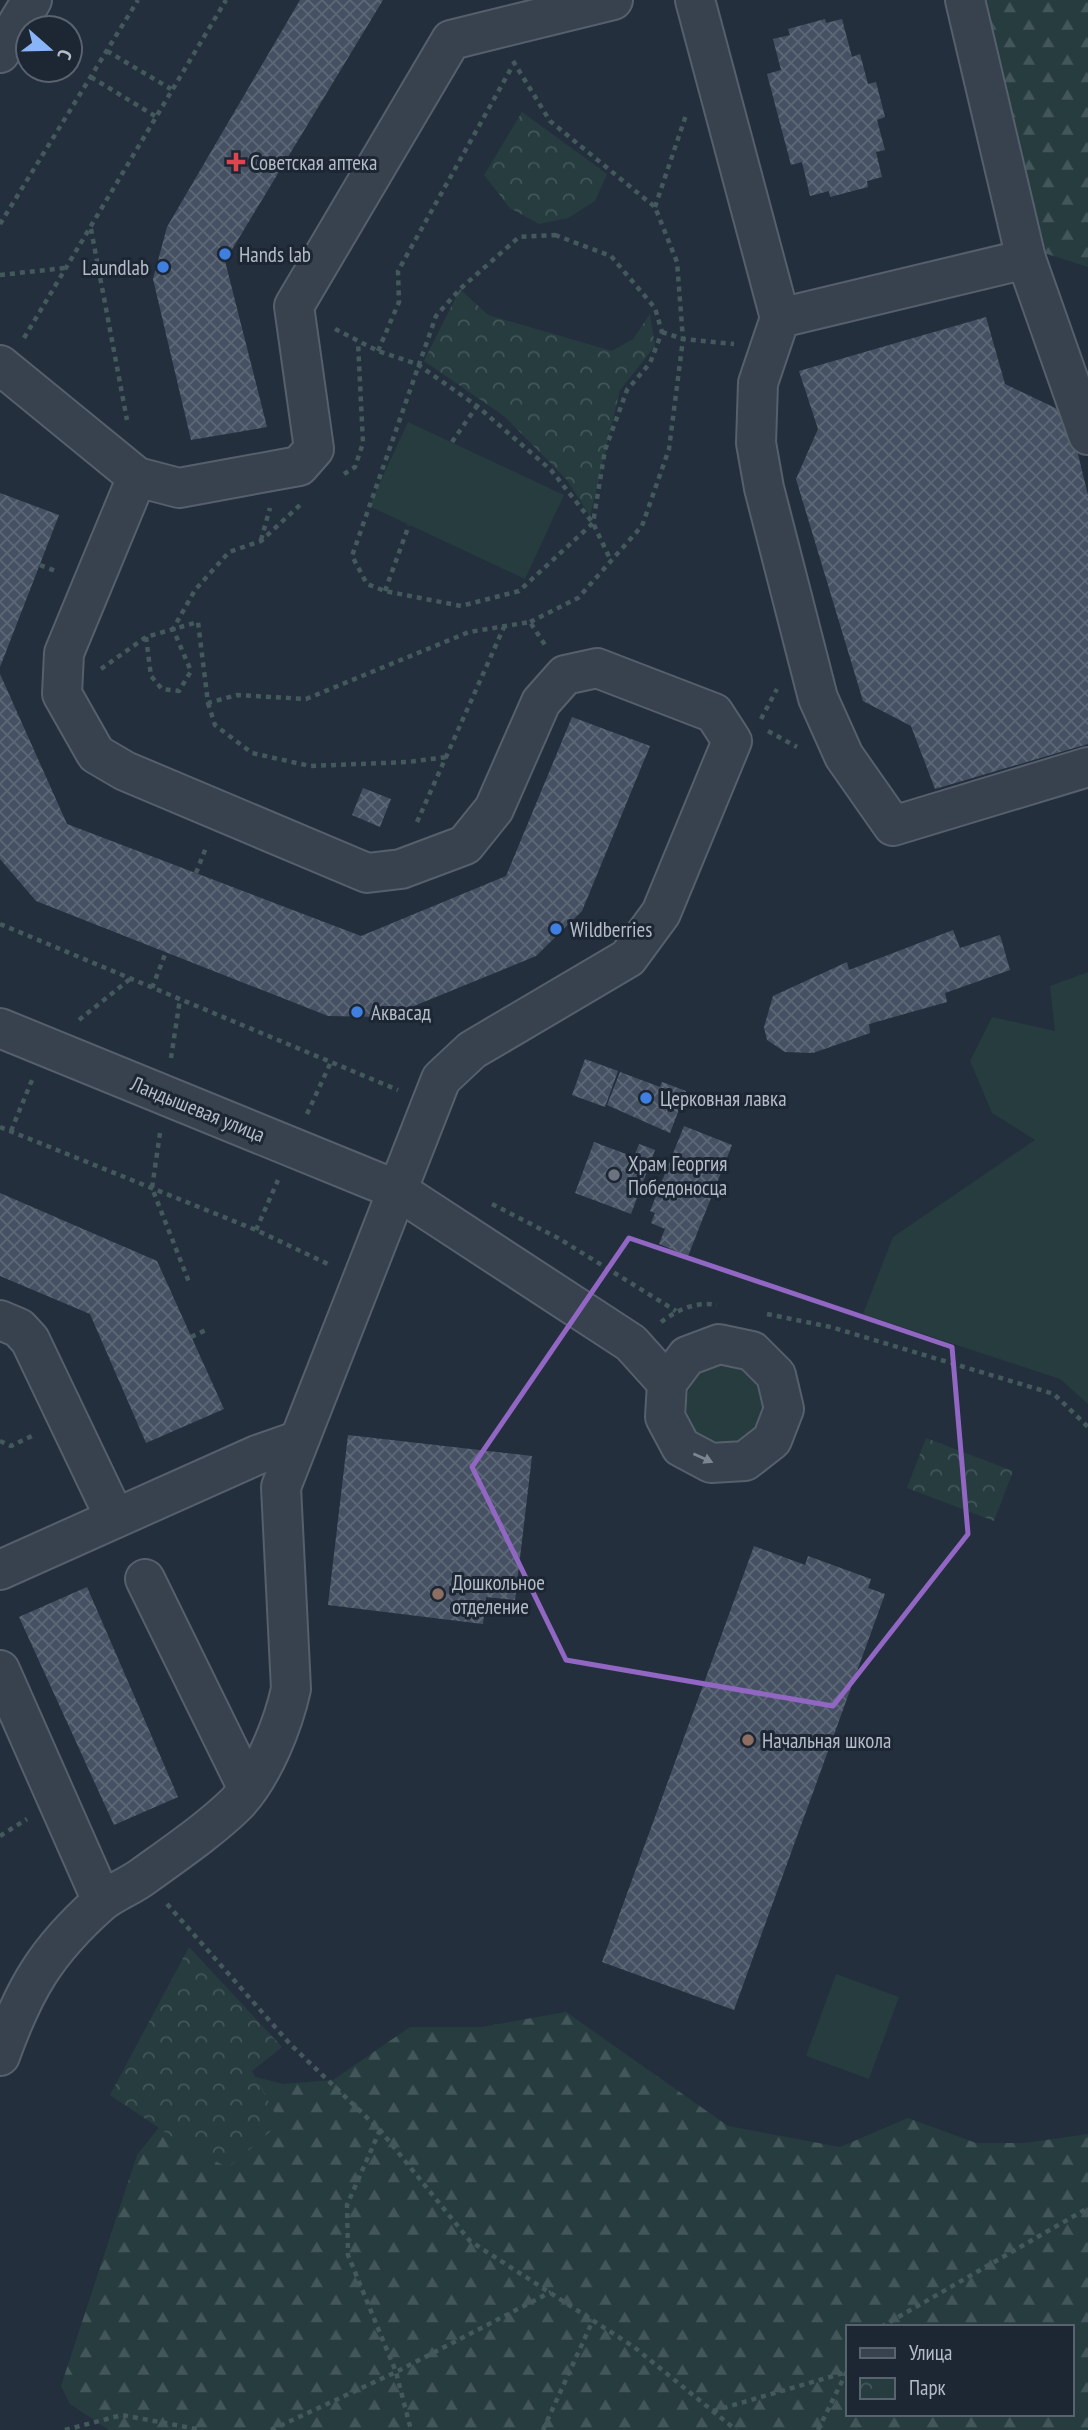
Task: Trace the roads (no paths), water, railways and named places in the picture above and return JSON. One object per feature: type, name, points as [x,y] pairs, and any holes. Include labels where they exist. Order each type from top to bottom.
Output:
[{"type":"street","points":[[0,53],[32,0]]},
{"type":"street","points":[[2,367],[137,477],[179,488],[299,466],[314,450],[295,306],[450,40],[613,0]]},
{"type":"street","points":[[695,0],[775,333],[758,383],[756,443],[764,488],[818,698],[844,756],[893,826],[1088,767]]},
{"type":"street","points":[[965,0],[1026,259],[1088,435]]},
{"type":"street","points":[[775,333],[1026,259]]},
{"type":"street","points":[[0,2056],[17,2008],[35,1974],[102,1902],[143,1877],[238,1802],[271,1750],[284,1719],[291,1689],[281,1487],[441,1079],[472,1050],[628,958],[662,913],[732,741],[714,713],[597,668],[565,675],[541,702],[494,809],[465,845],[394,870],[367,873],[125,771],[96,754],[62,694],[64,653],[137,477]]},
{"type":"street","name":"Ландышевая улица","points":[[0,1028],[397,1190],[631,1343],[677,1370]]},
{"type":"street","points":[[0,1320],[19,1328],[30,1340],[115,1518]]},
{"type":"street","points":[[0,1570],[297,1441]]},
{"type":"street","points":[[145,1579],[247,1787]]},
{"type":"street","points":[[0,1670],[102,1902]]},
{"type":"place","name":"Советская аптека","points":[[236,162]]},
{"type":"place","name":"Hands lab","points":[[225,254]]},
{"type":"place","name":"Laundlab","points":[[163,267]]},
{"type":"place","name":"Wildberries","points":[[556,929]]},
{"type":"place","name":"Аквасад","points":[[357,1012]]},
{"type":"place","name":"Церковная лавка","points":[[646,1098]]},
{"type":"place","name":"Храм Георгия Победоносца","points":[[614,1175]]},
{"type":"place","name":"Дошкольное отделение","points":[[438,1594]]},
{"type":"place","name":"Начальная школа","points":[[748,1740]]}]
